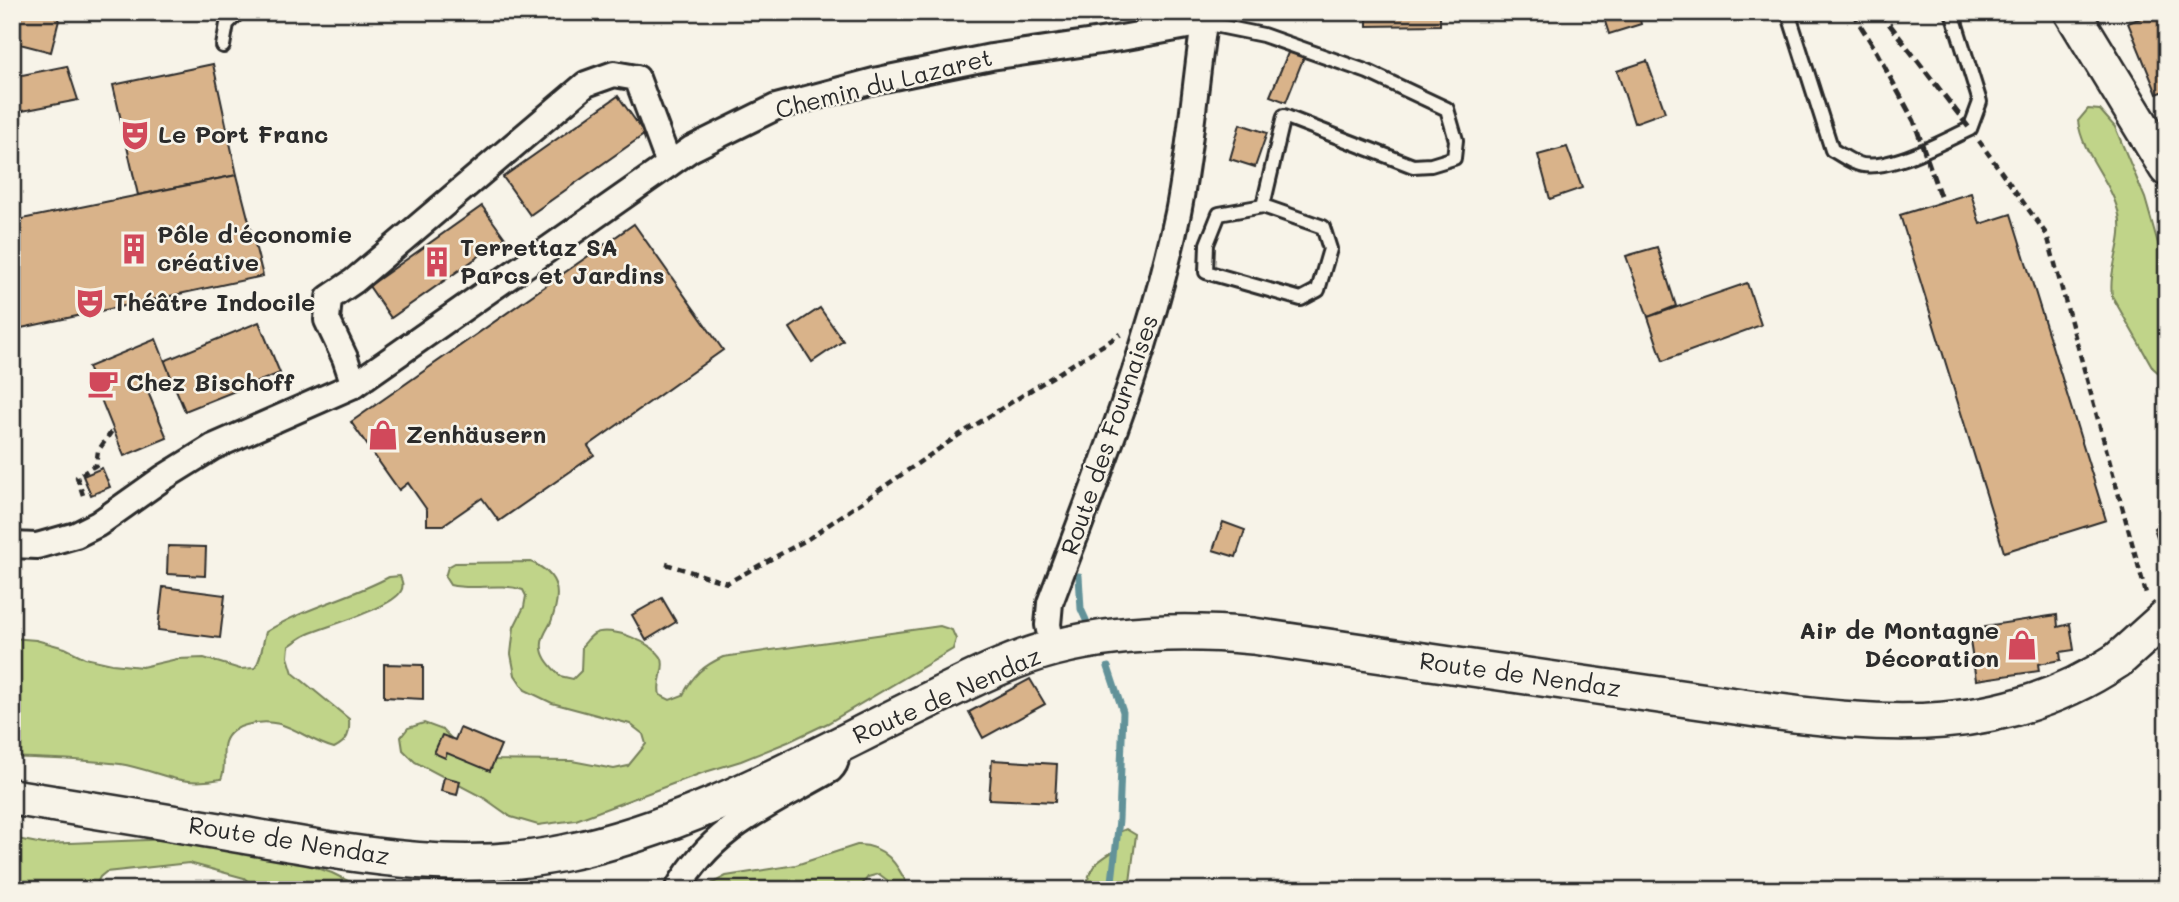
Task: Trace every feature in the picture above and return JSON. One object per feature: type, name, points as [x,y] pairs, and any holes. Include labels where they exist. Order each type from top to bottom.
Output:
[{"type":"main road","points":[[2072,12],[2167,168]]},
{"type":"main road","name":"Route de Nendaz","points":[[12,797],[359,855],[481,863],[523,860],[564,853],[649,830],[690,815],[994,669],[1050,637],[1212,632],[1254,636],[1796,715],[1892,723],[1935,722],[2012,708],[2083,682],[2118,660],[2167,616]]},
{"type":"street","name":"Chemin du Lazaret","points":[[12,545],[37,546],[76,535],[97,524],[212,447],[354,385],[691,149],[776,107],[991,57],[1121,38],[1205,17]]},
{"type":"street","name":"Route des Fournaises","points":[[1050,637],[1049,603],[1123,410],[1153,314],[1178,212],[1205,17]]},
{"type":"street","points":[[354,385],[327,320],[329,298],[354,281],[586,84],[614,74],[637,78],[669,164]]},
{"type":"street","points":[[677,890],[700,856],[725,832],[830,771],[836,765],[837,757],[832,748]]},
{"type":"lane","points":[[223,46],[227,23],[239,12]]},
{"type":"lane","points":[[1788,12],[1832,150],[1858,165],[1882,165],[1925,150],[1970,129],[1980,102],[1952,12]]},
{"type":"lane","points":[[1205,17],[1355,68],[1447,109],[1456,140],[1454,158],[1413,166],[1284,116],[1263,206]]},
{"type":"lane","points":[[1263,206],[1323,227],[1330,249],[1318,290],[1301,299],[1206,272],[1207,244],[1219,214],[1263,206]]},
{"type":"path","points":[[1970,129],[2048,236],[2130,530]]},
{"type":"path","points":[[666,564],[727,583],[808,539],[959,435],[1153,314]]},
{"type":"path","points":[[83,495],[77,477],[96,465],[98,451],[112,431]]},
{"type":"path","points":[[2163,659],[2167,677]]},
{"type":"green space","points":[[2088,109],[2100,110],[2115,127],[2145,198],[2167,276],[2167,380],[2153,368],[2112,296],[2112,275],[2120,235],[2119,215],[2081,133],[2078,121]]},
{"type":"green space","points":[[531,562],[548,573],[556,587],[554,612],[543,638],[542,648],[547,661],[560,676],[573,679],[581,671],[582,646],[592,635],[601,632],[621,634],[642,642],[658,653],[663,663],[660,695],[670,700],[683,695],[699,672],[723,657],[940,626],[952,630],[956,639],[953,649],[828,723],[788,742],[576,820],[538,825],[511,817],[484,798],[415,762],[403,750],[401,737],[408,728],[424,723],[443,730],[460,747],[487,760],[572,761],[614,769],[628,766],[646,744],[643,734],[630,724],[552,703],[525,690],[515,675],[511,654],[514,627],[524,607],[526,596],[523,590],[505,587],[459,587],[450,585],[445,577],[448,567],[455,563]]},
{"type":"green space","points":[[400,576],[403,585],[401,591],[385,604],[308,634],[289,646],[288,657],[293,673],[349,719],[347,736],[334,748],[282,725],[260,722],[246,725],[233,731],[226,739],[221,779],[206,781],[180,780],[107,762],[12,757],[12,638],[36,640],[65,648],[85,658],[112,664],[142,667],[177,659],[204,658],[240,669],[255,668],[266,632],[389,577]]},
{"type":"green space","points":[[1126,829],[1136,835],[1129,890],[1086,890],[1091,870],[1114,851],[1119,832]]},
{"type":"green space","points":[[12,838],[43,844],[174,839],[286,857],[332,873],[366,890],[258,890],[244,878],[189,863],[106,872],[97,883],[76,888],[12,890]]},
{"type":"green space","points":[[857,845],[883,852],[913,890],[890,890],[887,880],[879,874],[868,877],[858,890],[700,890],[726,876],[796,865]]},
{"type":"building","points":[[12,12],[61,12],[51,52],[12,42]]},
{"type":"building","points":[[1367,12],[1440,12],[1440,25],[1367,26]]},
{"type":"building","points":[[1602,12],[1638,12],[1641,24],[1609,34]]},
{"type":"building","points":[[2156,12],[2167,12],[2167,90],[2157,94],[2128,23]]},
{"type":"building","points":[[1290,48],[1305,54],[1286,102],[1270,96]]},
{"type":"building","points":[[1647,61],[1665,112],[1634,123],[1617,71]]},
{"type":"building","points":[[213,64],[237,175],[138,195],[113,85]]},
{"type":"building","points":[[67,66],[78,100],[12,113],[12,77]]},
{"type":"building","points":[[618,96],[645,134],[530,215],[503,177]]},
{"type":"building","points":[[1240,124],[1267,133],[1255,167],[1230,159]]},
{"type":"building","points":[[1567,147],[1582,188],[1550,199],[1538,155]]},
{"type":"building","name":"Pôle d'économie créative","points":[[237,175],[263,276],[12,330],[12,221]]},
{"type":"building","points":[[1971,193],[1980,224],[2011,214],[2106,520],[2004,552],[1900,215]]},
{"type":"building","name":"Terrettaz SA Parcs et Jardins","points":[[482,206],[505,238],[391,318],[369,286]]},
{"type":"building","points":[[634,224],[723,350],[588,446],[594,455],[499,521],[482,498],[443,525],[427,525],[427,510],[408,483],[399,490],[351,422]]},
{"type":"building","points":[[1657,247],[1676,306],[1648,317],[1626,256]]},
{"type":"building","points":[[1747,283],[1761,325],[1663,361],[1648,317]]},
{"type":"building","points":[[820,308],[843,341],[812,362],[790,328]]},
{"type":"building","points":[[259,322],[280,373],[185,411],[164,361]]},
{"type":"building","points":[[156,339],[173,382],[148,392],[167,438],[124,456],[88,367]]},
{"type":"building","points":[[102,468],[110,487],[91,495],[83,476]]},
{"type":"building","points":[[1223,522],[1245,530],[1236,557],[1213,550]]},
{"type":"building","points":[[2167,523],[2167,556],[2164,557],[2154,528]]},
{"type":"building","points":[[168,546],[206,547],[205,576],[167,574]]},
{"type":"building","points":[[163,587],[225,595],[220,638],[158,630]]},
{"type":"building","points":[[662,598],[676,622],[646,640],[632,615]]},
{"type":"building","name":"Air de Montagne Décoration","points":[[2057,615],[2058,627],[2070,624],[2074,650],[2060,652],[2061,660],[2038,664],[2039,671],[1976,680],[1970,641],[1986,639],[1985,626]]},
{"type":"building","points":[[384,664],[423,665],[423,699],[384,697]]},
{"type":"building","points":[[1030,679],[1045,704],[983,738],[969,712]]},
{"type":"building","points":[[460,728],[501,745],[490,771],[447,753],[445,758],[434,753],[442,735],[455,740]]},
{"type":"building","points":[[992,760],[1057,764],[1055,802],[989,799]]},
{"type":"building","points":[[444,777],[460,781],[457,795],[441,791]]},
{"type":"waterway","points":[[1079,576],[1081,609],[1086,620]]},
{"type":"waterway","points":[[1108,667],[1123,712],[1119,820],[1111,890]]},
{"type":"railway","points":[[1852,12],[1914,121],[1942,202]]},
{"type":"railway","points":[[1880,12],[1970,129]]},
{"type":"place","name":"Le Port Franc","points":[[135,135]]},
{"type":"place","name":"Pôle d'économie créative","points":[[134,249]]},
{"type":"place","name":"Terrettaz SA Parcs et Jardins","points":[[437,262]]},
{"type":"place","name":"Théâtre Indocile","points":[[90,303]]},
{"type":"place","name":"Chez Bischoff","points":[[103,383]]},
{"type":"place","name":"Zenhäusern","points":[[383,435]]},
{"type":"place","name":"Air de Montagne Décoration","points":[[2022,645]]}]
